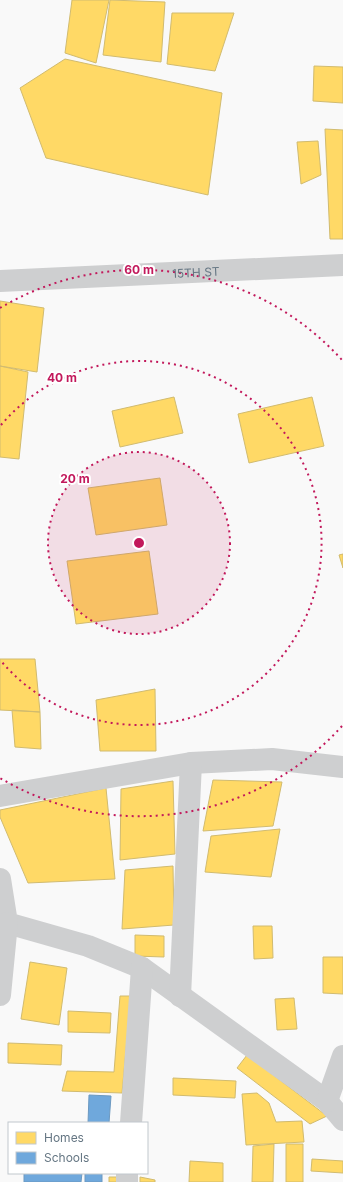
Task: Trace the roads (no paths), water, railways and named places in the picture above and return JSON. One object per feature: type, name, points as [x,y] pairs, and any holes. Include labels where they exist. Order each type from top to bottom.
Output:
[{"type":"street","name":"15TH ST","points":[[0,281],[343,265]]},
{"type":"street","points":[[0,796],[192,763],[272,759],[343,767]]},
{"type":"street","points":[[180,996],[192,763]]},
{"type":"street","points":[[0,878],[7,923],[0,995]]},
{"type":"street","points":[[7,923],[88,946],[142,968],[328,1101],[343,1120]]},
{"type":"street","points":[[131,1122],[142,968]]},
{"type":"street","points":[[328,1101],[343,1056]]}]
